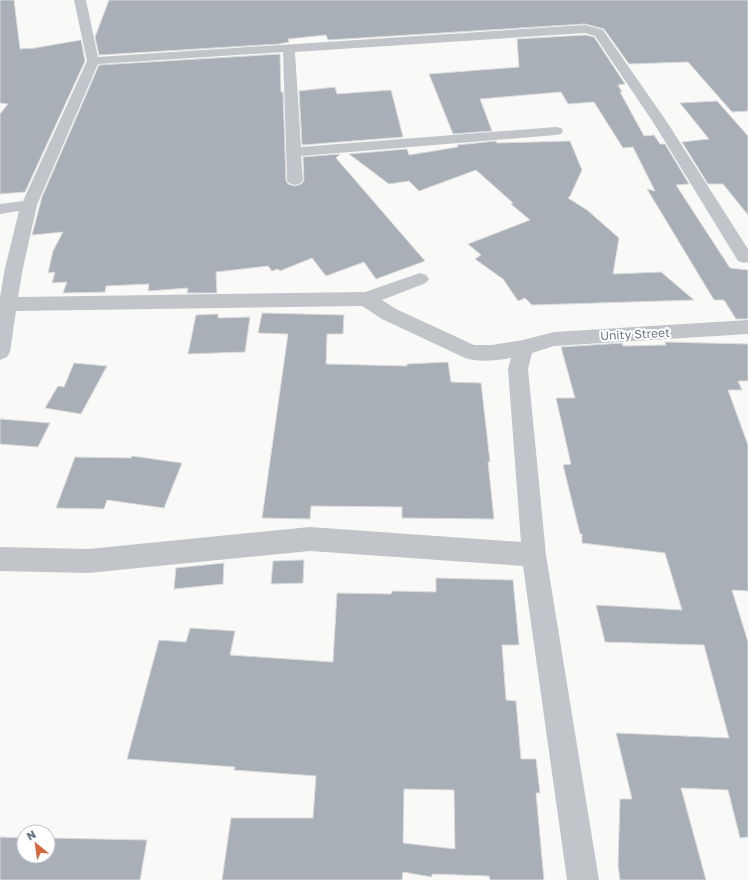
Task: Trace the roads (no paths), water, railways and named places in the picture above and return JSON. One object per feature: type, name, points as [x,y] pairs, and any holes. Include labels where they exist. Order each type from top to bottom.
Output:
[{"type":"street","points":[[0,352],[14,268],[29,205],[92,61],[80,0]]},
{"type":"street","points":[[92,61],[585,29],[593,30],[599,33],[660,122],[744,257]]},
{"type":"street","points":[[289,49],[295,180]]},
{"type":"street","points":[[294,152],[556,131]]},
{"type":"street","points":[[0,209],[29,205]]},
{"type":"street","points":[[8,304],[366,299],[420,279]]},
{"type":"street","name":"Unity Street","points":[[366,299],[389,314],[472,353],[523,348],[554,339],[748,327]]},
{"type":"street","points":[[523,348],[518,369],[534,555],[583,880]]},
{"type":"street","points":[[0,559],[88,561],[310,539],[534,555]]}]
